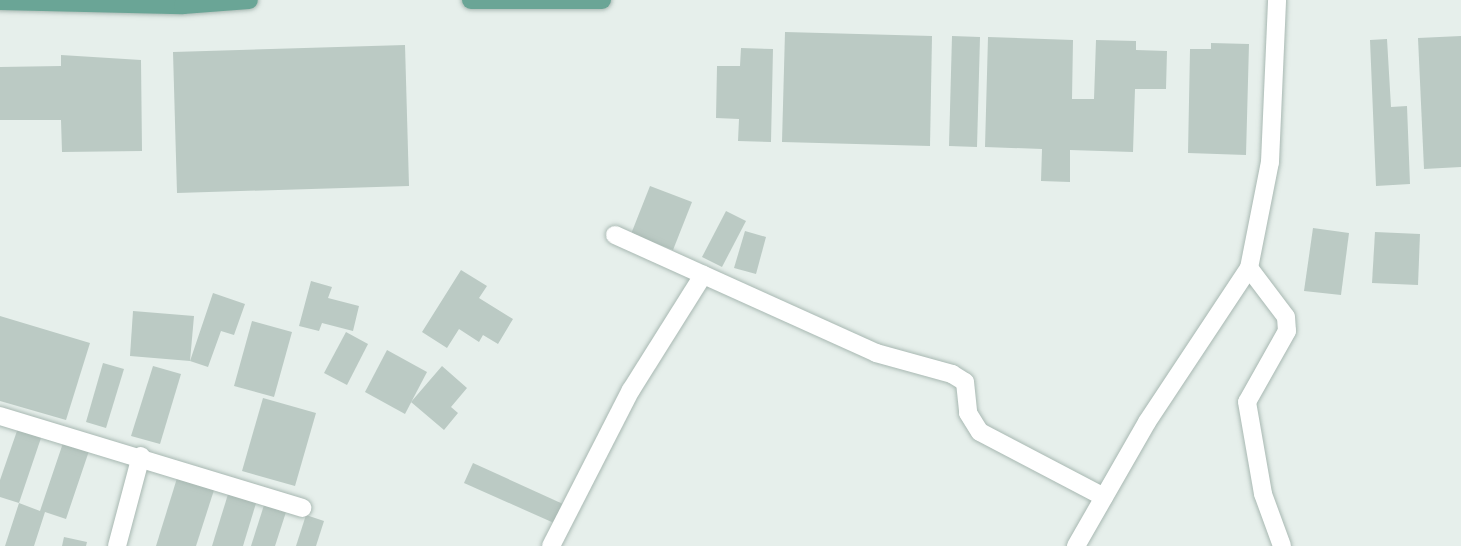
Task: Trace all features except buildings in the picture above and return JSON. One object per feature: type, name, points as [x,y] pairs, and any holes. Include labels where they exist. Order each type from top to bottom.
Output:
[{"type":"main road","points":[[0,1],[183,5],[249,0]]},
{"type":"main road","points":[[471,0],[602,0]]},
{"type":"street","points":[[1076,546],[1104,497],[1249,268],[1270,162],[1276,0]]},
{"type":"street","points":[[615,235],[876,353],[952,374],[965,382],[968,413],[980,432],[1104,497]]},
{"type":"street","points":[[1249,268],[1286,316],[1287,331],[1247,402],[1263,494],[1282,546]]},
{"type":"street","points":[[551,546],[631,390],[703,275]]},
{"type":"street","points":[[0,416],[141,456],[302,507]]},
{"type":"street","points":[[117,546],[141,456]]}]
